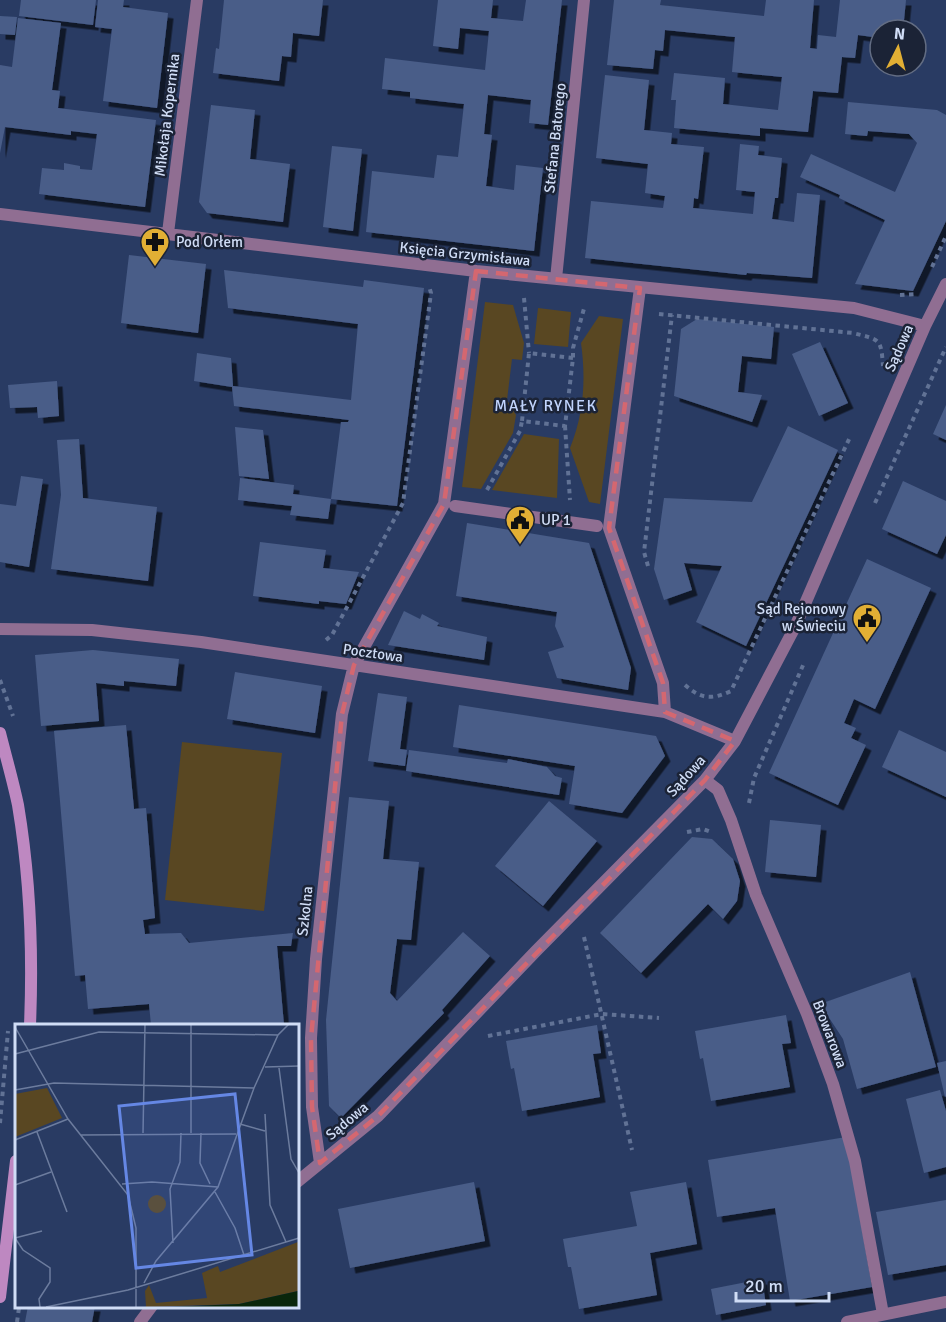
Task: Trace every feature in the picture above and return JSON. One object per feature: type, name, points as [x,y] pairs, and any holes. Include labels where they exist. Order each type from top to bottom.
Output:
[{"type":"street","name":"Mikołaja Kopernika","points":[[168,233],[196,0]]},
{"type":"street","name":"Stefana Batorego","points":[[556,279],[584,0]]},
{"type":"street","name":"Księcia Grzymisława","points":[[0,214],[476,271],[854,308],[925,326]]},
{"type":"street","name":"Szkolna","points":[[320,1163],[312,1107],[311,1038],[316,959],[342,714],[354,665],[444,504],[476,271]]},
{"type":"street","name":"Sądowa","points":[[298,1181],[378,1116],[536,951],[705,780],[735,741],[795,627],[925,326],[946,284]]},
{"type":"street","points":[[640,288],[603,527],[663,683],[665,712]]},
{"type":"street","points":[[455,506],[603,527]]},
{"type":"street","name":"Pocztowa","points":[[0,628],[92,630],[201,642],[665,712],[735,741]]},
{"type":"street","points":[[0,733],[17,804],[27,876],[31,937],[30,1024]]},
{"type":"street","name":"Browarowa","points":[[705,780],[718,790],[756,895],[807,1014],[833,1084],[855,1161],[883,1314]]},
{"type":"street","points":[[0,1297],[15,1170]]},
{"type":"street","points":[[847,1322],[946,1302]]},
{"type":"street","points":[[140,1322],[151,1307]]},
{"type":"path","points":[[423,282],[429,286],[474,292]]},
{"type":"path","points":[[317,640],[326,640],[332,635],[403,503],[431,293],[429,286]]},
{"type":"path","points":[[514,297],[534,299]]},
{"type":"path","points":[[484,510],[487,491],[520,431],[522,422],[530,353],[524,298]]},
{"type":"path","points":[[575,304],[596,306]]},
{"type":"path","points":[[572,523],[565,426],[573,348],[585,305]]},
{"type":"path","points":[[637,312],[864,336],[875,339],[881,346],[883,367]]},
{"type":"path","points":[[651,574],[644,552],[672,315]]},
{"type":"path","points":[[871,513],[946,347]]},
{"type":"path","points":[[530,353],[573,358]]},
{"type":"path","points":[[522,422],[565,426]]},
{"type":"path","points":[[682,675],[685,687],[705,698],[715,698],[730,692],[854,431]]},
{"type":"path","points":[[680,839],[688,831],[695,829],[711,832],[717,837],[751,831],[749,802],[754,778],[804,661]]},
{"type":"path","points":[[576,945],[592,929]]},
{"type":"path","points":[[584,937],[632,1149]]},
{"type":"path","points":[[488,1036],[602,1014],[659,1018]]},
{"type":"path","points":[[481,1043],[494,1030]]},
{"type":"path","points":[[17,1322],[19,1307]]},
{"type":"highlighted area","points":[[476,271],[640,288],[609,528],[663,683],[665,712],[735,741],[705,780],[378,1116],[320,1163],[312,1107],[311,1038],[342,714],[354,665],[444,504]]},
{"type":"shaded area","points":[[485,302],[513,305],[524,343],[522,360],[512,359],[507,400],[516,415],[513,433],[481,489],[462,487]]},
{"type":"shaded area","points":[[538,308],[571,312],[568,347],[534,344]]},
{"type":"shaded area","points":[[599,316],[623,319],[600,504],[589,502],[570,448],[583,396],[581,343]]},
{"type":"shaded area","points":[[524,434],[559,439],[557,498],[492,490]]},
{"type":"shaded area","points":[[182,742],[282,753],[264,911],[165,900]]},
{"type":"building","points":[[21,0],[96,0],[93,25],[19,16]]},
{"type":"building","points":[[98,0],[124,0],[123,7],[168,13],[157,108],[103,101],[112,29],[95,27]]},
{"type":"building","points":[[224,0],[323,0],[319,36],[293,33],[291,57],[282,56],[279,81],[213,73],[216,48],[219,49]]},
{"type":"building","points":[[438,0],[493,0],[491,18],[523,21],[526,0],[562,0],[548,125],[529,123],[531,100],[488,95],[484,134],[492,135],[486,186],[514,190],[516,165],[543,168],[534,251],[366,232],[372,171],[434,178],[437,155],[458,157],[464,104],[410,98],[410,92],[382,89],[385,58],[485,70],[489,31],[460,28],[458,49],[433,46]]},
{"type":"building","points":[[614,0],[661,0],[660,5],[764,16],[766,0],[814,0],[810,48],[817,49],[818,35],[836,37],[840,0],[906,0],[904,18],[868,18],[868,36],[858,35],[855,58],[842,57],[838,93],[813,91],[808,132],[760,128],[760,136],[674,128],[676,100],[671,100],[674,73],[725,78],[723,104],[778,110],[782,77],[732,72],[735,37],[665,30],[663,51],[655,50],[653,69],[607,65]]},
{"type":"building","points":[[0,16],[17,17],[15,35],[0,34]]},
{"type":"building","points":[[18,18],[61,23],[52,90],[60,91],[58,108],[156,120],[145,207],[39,194],[42,168],[64,170],[64,163],[80,166],[80,169],[92,170],[97,134],[71,131],[71,135],[5,127],[0,153],[0,65],[12,67]]},
{"type":"building","points":[[605,75],[649,80],[644,130],[672,133],[671,144],[704,147],[698,199],[694,198],[693,208],[753,214],[755,192],[736,190],[740,144],[759,146],[758,155],[782,158],[778,198],[775,198],[772,219],[794,222],[797,193],[820,195],[812,278],[747,273],[746,275],[585,258],[591,201],[663,208],[665,196],[645,193],[648,164],[596,158]]},
{"type":"building","points":[[848,102],[937,110],[946,115],[946,221],[913,291],[855,284],[885,220],[839,198],[840,195],[800,177],[811,154],[895,192],[917,143],[909,134],[868,131],[867,136],[845,134]]},
{"type":"building","points":[[211,105],[255,110],[250,159],[290,164],[283,222],[207,213],[199,202]]},
{"type":"building","points":[[332,146],[362,149],[353,231],[323,227]]},
{"type":"building","points":[[129,255],[206,264],[198,333],[121,323]]},
{"type":"building","points":[[224,270],[363,287],[364,280],[424,288],[397,506],[331,499],[341,422],[349,420],[234,406],[232,387],[194,381],[197,353],[231,358],[233,386],[351,400],[358,324],[228,308]]},
{"type":"building","points":[[697,319],[774,327],[771,359],[742,356],[738,392],[762,395],[752,422],[674,396],[681,329]]},
{"type":"building","points":[[820,342],[848,403],[819,416],[792,354]]},
{"type":"building","points":[[57,381],[59,416],[38,418],[37,407],[10,408],[8,385]]},
{"type":"building","points":[[946,405],[946,440],[933,434]]},
{"type":"building","points":[[788,426],[838,450],[746,646],[696,622],[722,566],[684,563],[692,590],[664,600],[654,569],[664,498],[752,502]]},
{"type":"building","points":[[235,427],[263,430],[269,479],[239,476]]},
{"type":"building","points":[[79,439],[83,498],[157,507],[148,581],[51,569],[61,495],[57,440]]},
{"type":"building","points":[[21,476],[43,479],[29,567],[0,562],[0,504],[16,506]]},
{"type":"building","points":[[240,478],[294,485],[293,494],[331,499],[328,519],[290,515],[292,506],[238,500]]},
{"type":"building","points":[[903,481],[946,501],[946,535],[937,554],[882,529]]},
{"type":"building","points":[[467,523],[589,543],[631,668],[628,690],[557,678],[548,652],[564,647],[555,626],[557,612],[456,596]]},
{"type":"building","points":[[260,542],[326,550],[323,568],[359,572],[346,604],[319,601],[319,604],[253,596]]},
{"type":"building","name":"Sąd Rejonowy w Świeciu","points":[[867,559],[931,588],[875,709],[854,699],[844,723],[856,728],[851,738],[866,745],[838,805],[769,773]]},
{"type":"building","points":[[404,611],[420,619],[422,614],[439,623],[437,626],[487,637],[484,660],[388,645]]},
{"type":"building","points":[[93,650],[179,659],[176,686],[124,681],[124,686],[96,683],[99,721],[41,726],[35,655]]},
{"type":"building","points":[[235,672],[322,686],[315,733],[227,719]]},
{"type":"building","points":[[378,693],[407,697],[400,749],[407,750],[405,766],[368,761]]},
{"type":"building","points":[[459,705],[656,736],[665,756],[622,813],[569,804],[575,766],[453,747]]},
{"type":"building","points":[[126,725],[134,809],[146,808],[155,918],[143,920],[145,934],[181,933],[189,943],[293,933],[291,946],[277,946],[284,1024],[151,1024],[149,1004],[88,1009],[85,975],[75,976],[54,731]]},
{"type":"building","points":[[899,730],[946,752],[946,797],[882,767]]},
{"type":"building","points":[[409,750],[507,763],[508,759],[547,767],[555,776],[562,778],[559,795],[406,771]]},
{"type":"building","points":[[349,797],[389,801],[383,859],[419,862],[411,940],[397,939],[390,993],[397,1001],[463,932],[490,956],[442,1010],[444,1013],[341,1118],[329,1106],[326,1020]]},
{"type":"building","points":[[549,801],[597,841],[543,906],[495,866]]},
{"type":"building","points":[[770,820],[821,825],[816,877],[765,872]]},
{"type":"building","points":[[692,837],[712,839],[733,859],[740,881],[737,901],[723,919],[708,904],[641,973],[600,933]]},
{"type":"building","points":[[910,972],[936,1067],[857,1089],[843,1039],[820,1004]]},
{"type":"building","points":[[786,1015],[791,1043],[782,1044],[790,1087],[711,1101],[695,1031]]},
{"type":"building","points":[[597,1025],[601,1053],[593,1054],[600,1097],[522,1111],[506,1041]]},
{"type":"building","points":[[946,1061],[946,1096],[945,1097],[937,1063]]},
{"type":"building","points":[[940,1090],[946,1111],[946,1167],[924,1173],[906,1099]]},
{"type":"building","points":[[846,1137],[872,1287],[790,1301],[775,1208],[717,1217],[708,1160]]},
{"type":"building","points":[[474,1182],[485,1241],[350,1268],[338,1209]]},
{"type":"building","points":[[686,1182],[697,1244],[650,1253],[657,1295],[579,1309],[563,1239],[637,1226],[630,1192]]},
{"type":"building","points":[[946,1200],[946,1265],[888,1275],[876,1212]]},
{"type":"building","points":[[762,1279],[766,1305],[716,1315],[711,1289]]},
{"type":"building","points":[[28,1307],[95,1307],[92,1322],[25,1322]]},
{"type":"place","name":"Pod Orłem","points":[[155,268]]},
{"type":"place","name":"UP 1","points":[[520,546]]},
{"type":"place","name":"Sąd Rejonowy w Świeciu","points":[[867,644]]},
{"type":"district","name":"MAŁY RYNEK","points":[[546,406]]}]
